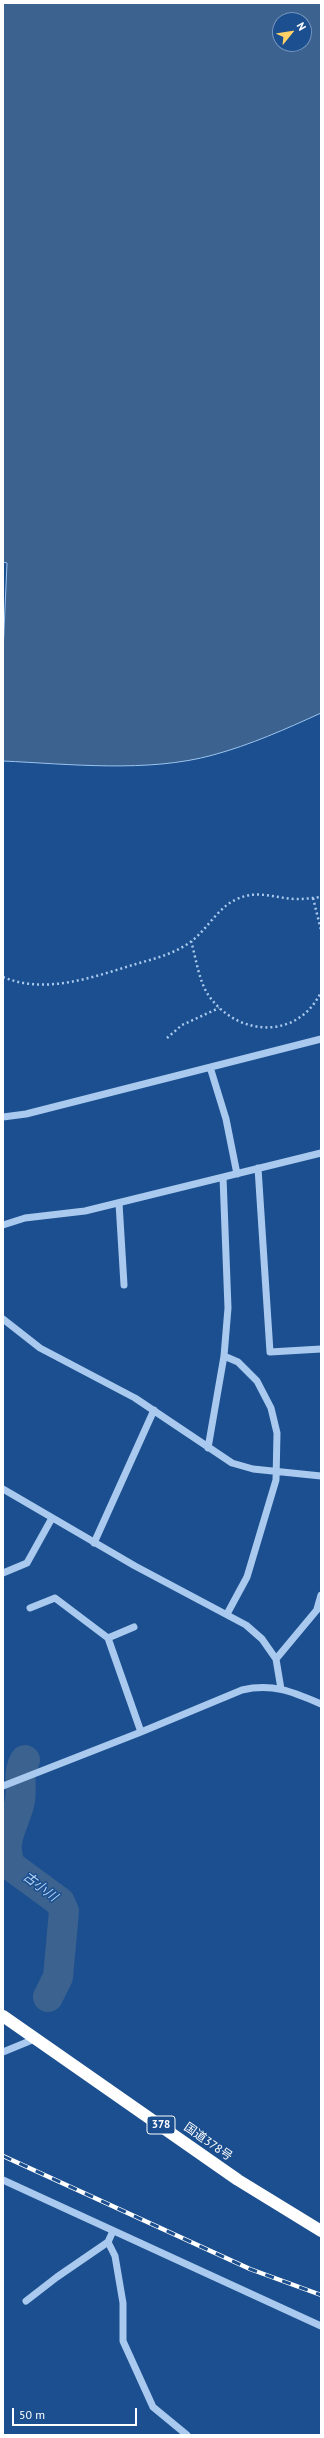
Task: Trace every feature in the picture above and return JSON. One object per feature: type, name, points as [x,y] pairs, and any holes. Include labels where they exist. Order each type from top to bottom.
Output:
[{"type":"highway","name":"国道378号","points":[[3,2016],[37,2038],[238,2180],[321,2231]]},
{"type":"street","points":[[3,1117],[26,1114],[321,1039]]},
{"type":"street","points":[[210,1067],[226,1119],[237,1174]]},
{"type":"street","points":[[3,1225],[25,1218],[85,1211],[321,1153]]},
{"type":"street","points":[[258,1168],[270,1352],[321,1349]]},
{"type":"street","points":[[208,1448],[224,1356],[228,1308],[223,1177]]},
{"type":"street","points":[[119,1203],[124,1284]]},
{"type":"street","points":[[3,1318],[40,1348],[135,1398],[232,1463],[253,1469],[321,1476]]},
{"type":"street","points":[[224,1356],[238,1362],[257,1381],[271,1408],[277,1432],[277,1472],[247,1577],[227,1614]]},
{"type":"street","points":[[94,1543],[154,1410]]},
{"type":"street","points":[[3,1489],[135,1566],[246,1625],[262,1639],[276,1659],[281,1689]]},
{"type":"street","points":[[3,1573],[27,1563],[52,1518]]},
{"type":"street","points":[[276,1659],[319,1607],[321,1595]]},
{"type":"street","points":[[30,1608],[54,1598],[108,1638],[141,1732]]},
{"type":"street","points":[[108,1638],[134,1627]]},
{"type":"street","points":[[3,1786],[141,1732],[242,1690],[260,1686],[281,1689],[321,1704]]},
{"type":"street","points":[[3,2052],[37,2038]]},
{"type":"street","points":[[3,2180],[321,2326]]},
{"type":"street","points":[[26,2301],[57,2277],[108,2242],[113,2231]]},
{"type":"street","points":[[108,2242],[115,2256],[123,2303],[123,2342],[153,2407],[187,2435]]},
{"type":"path","points":[[3,977],[24,983],[45,985],[68,983],[170,954],[201,934],[224,908],[237,899],[253,894],[271,894],[296,899],[321,897]]},
{"type":"path","points":[[313,898],[321,930]]},
{"type":"path","points":[[191,941],[208,995],[219,1008],[241,1024],[263,1028],[285,1025],[303,1015],[317,1001],[321,992]]},
{"type":"path","points":[[167,1038],[182,1025],[219,1008]]},
{"type":"water","points":[[3,3],[321,3],[321,713],[254,742],[188,761],[135,766],[108,766],[3,761],[3,653],[7,563],[3,562]]},
{"type":"waterway","name":"古小川","points":[[25,1760],[20,1777],[20,1799],[7,1842],[7,1850],[11,1866],[60,1902],[64,1911],[58,1977],[48,1997]]},
{"type":"railway","points":[[3,2156],[250,2269],[321,2295]]}]
